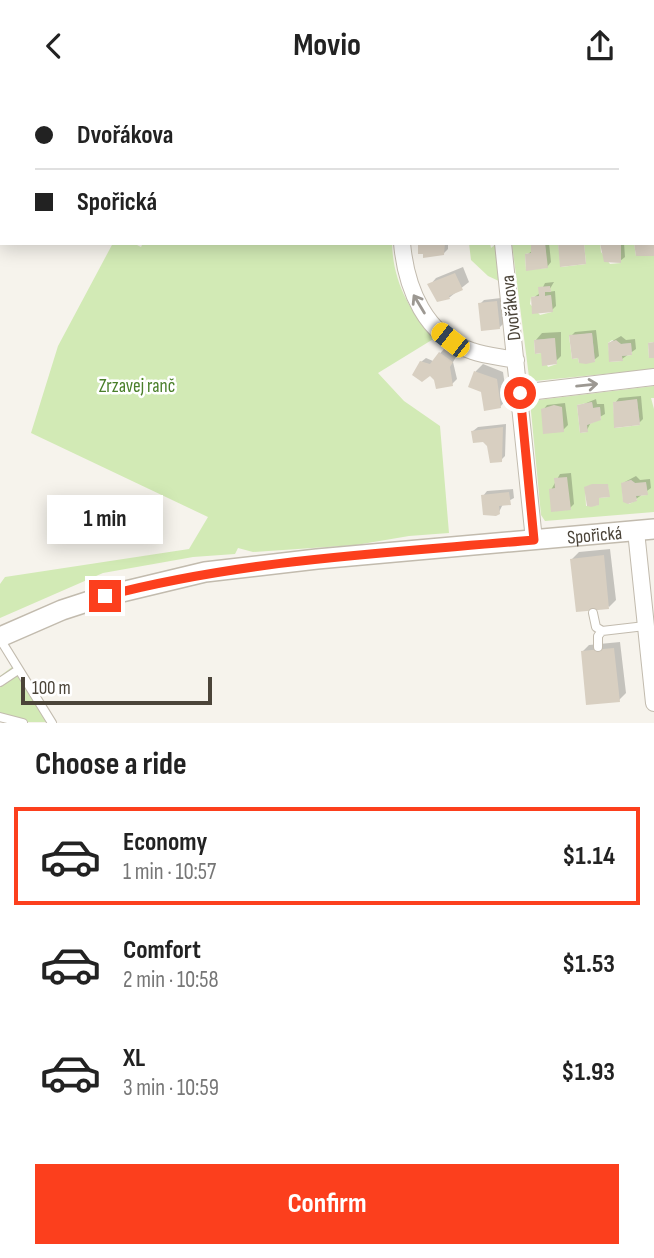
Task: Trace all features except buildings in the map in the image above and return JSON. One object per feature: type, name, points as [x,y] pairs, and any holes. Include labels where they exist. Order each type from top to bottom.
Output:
[{"type":"street","points":[[402,245],[404,271],[416,302],[437,330],[471,351],[516,360]]},
{"type":"street","name":"Dvořákova","points":[[503,245],[534,540]]},
{"type":"street","points":[[520,393],[654,377]]},
{"type":"street","points":[[645,530],[645,626],[654,703]]},
{"type":"street","name":"Spořická","points":[[0,638],[105,596],[205,572],[317,559],[645,530]]},
{"type":"lane","points":[[593,613],[596,627],[602,631],[645,626]]},
{"type":"lane","points":[[598,647],[598,636],[602,631]]},
{"type":"lane","points":[[0,638],[52,723]]},
{"type":"lane","points":[[0,682],[18,670]]},
{"type":"lane","points":[[0,717],[23,723]]},
{"type":"green space","name":"Zrzavej ranč","points":[[112,245],[392,245],[395,270],[404,295],[417,318],[435,338],[378,373],[404,401],[440,426],[449,533],[409,536],[356,545],[253,552],[238,548],[235,554],[193,557],[103,573],[0,618],[0,584],[5,577],[189,549],[208,517],[31,433],[58,346]]},
{"type":"green space","points":[[469,245],[490,245],[491,248],[497,245],[501,282],[488,276],[471,260]]},
{"type":"green space","points":[[512,245],[531,245],[531,253],[525,254],[526,270],[547,268],[545,245],[558,245],[561,267],[586,264],[584,245],[600,245],[601,252],[610,264],[621,263],[621,245],[634,245],[636,256],[654,256],[654,342],[648,343],[649,358],[654,358],[654,369],[535,381],[529,377]],"holes":[[[539,287],[550,292],[545,292],[545,296],[551,295],[552,312],[540,315],[530,304],[531,297],[539,296]],[[592,333],[595,361],[579,363],[578,358],[572,359],[569,336]],[[554,338],[557,364],[548,367],[541,353],[535,354],[534,340]],[[612,340],[621,344],[631,343],[632,355],[622,356],[622,361],[610,362],[608,343]]]},
{"type":"green space","points":[[654,386],[654,398],[651,398],[654,409],[654,512],[545,521],[541,515],[530,401]],"holes":[[[637,400],[640,425],[615,428],[613,402]],[[592,402],[593,408],[600,407],[601,419],[587,425],[587,432],[580,433],[577,405]],[[631,480],[635,483],[646,483],[647,495],[636,496],[637,500],[629,504],[623,501],[622,483]],[[608,485],[609,497],[599,498],[599,505],[586,506],[585,487]]]},
{"type":"green space","points":[[12,667],[48,722],[0,722],[0,676]]},
{"type":"route","points":[[105,596],[205,572],[534,540],[520,393]]}]
